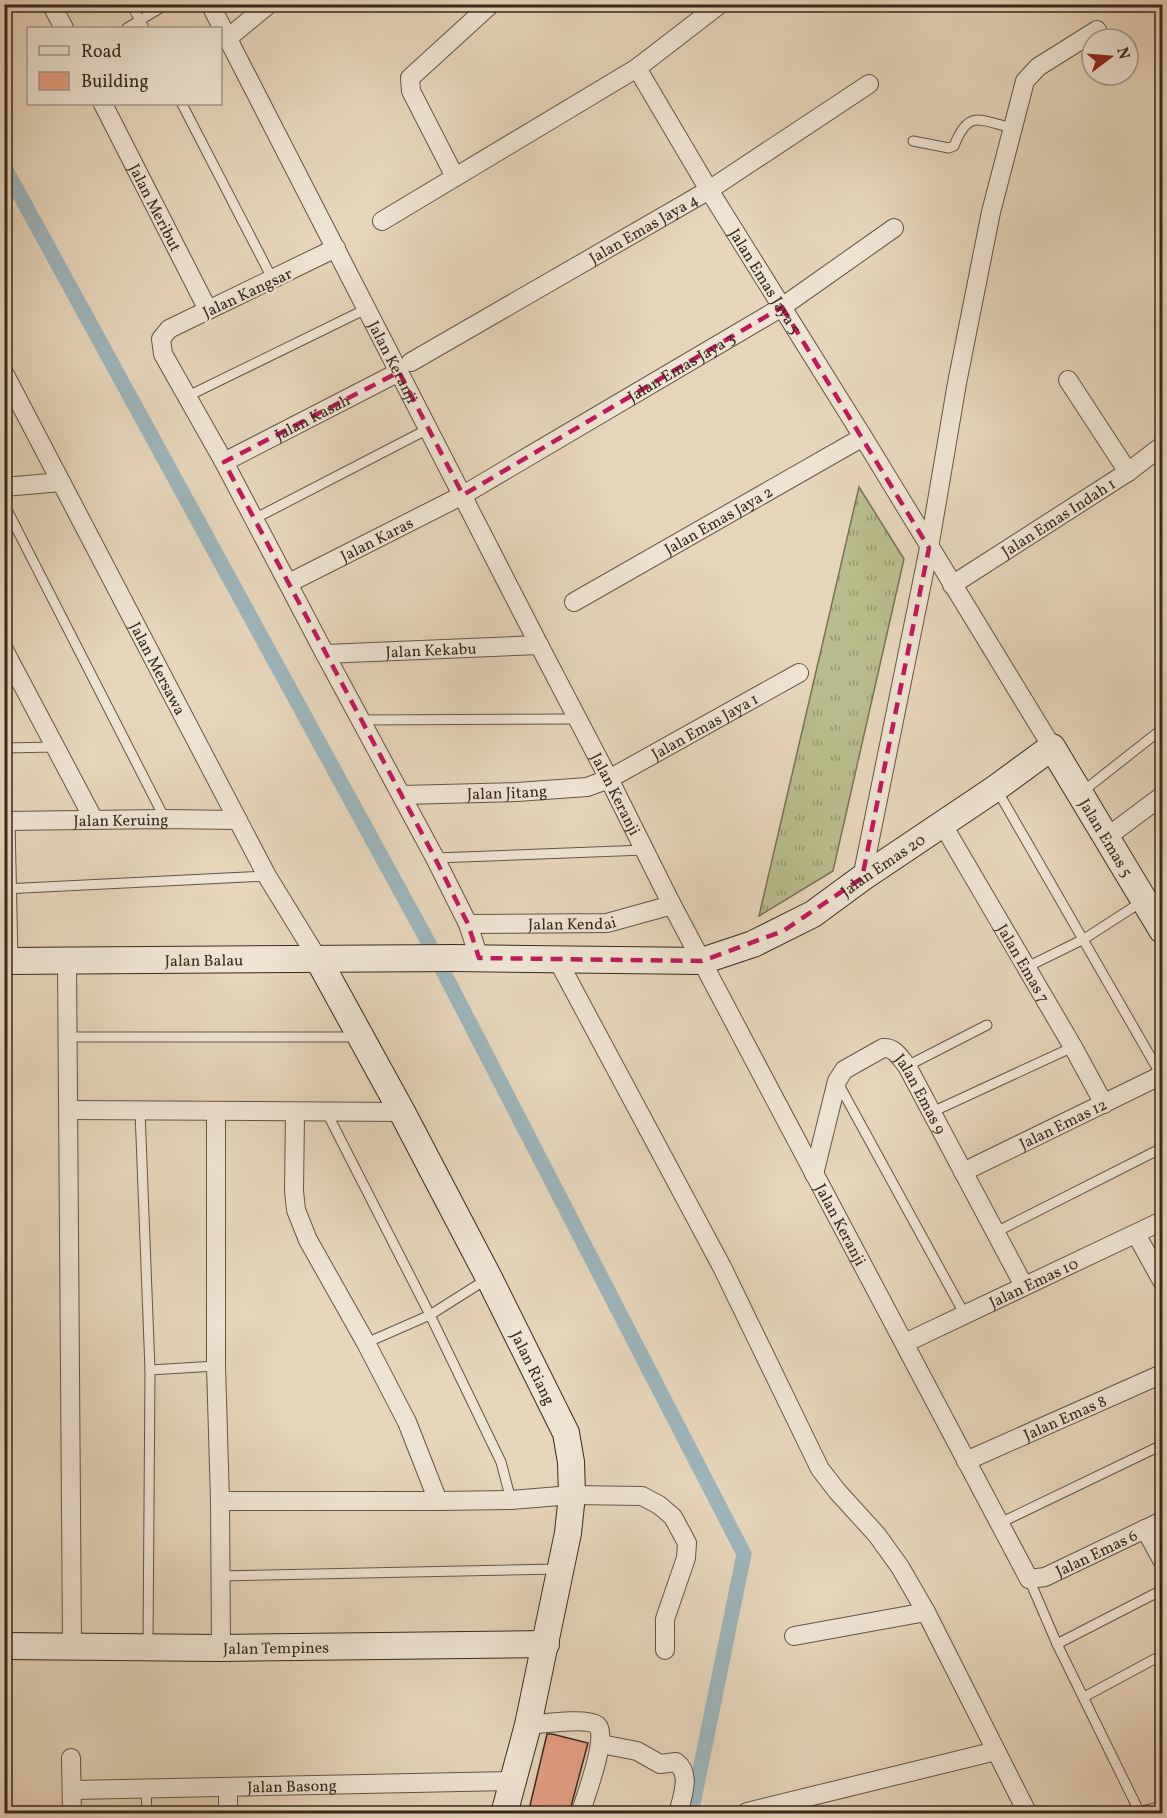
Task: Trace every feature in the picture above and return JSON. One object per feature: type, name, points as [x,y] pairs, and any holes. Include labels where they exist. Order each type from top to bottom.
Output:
[{"type":"street","points":[[51,4],[63,27]]},
{"type":"street","name":"Jalan Keranji","points":[[210,4],[366,309],[405,367],[428,429],[672,905],[1029,1579]]},
{"type":"street","points":[[228,38],[269,4]]},
{"type":"street","points":[[455,177],[411,91],[410,78],[491,4]]},
{"type":"street","points":[[382,221],[637,68],[720,4]]},
{"type":"street","points":[[862,878],[929,548],[991,212],[1025,81],[1038,67],[1080,41]]},
{"type":"street","name":"Jalan Emas Jaya 5","points":[[637,68],[709,190],[1052,747]]},
{"type":"street","name":"Jalan Emas Jaya 4","points":[[405,367],[709,190],[869,84]]},
{"type":"street","name":"Jalan Meribut","points":[[104,105],[208,310]]},
{"type":"street","name":"Jalan Emas Jaya 3","points":[[463,495],[782,307],[894,228]]},
{"type":"street","name":"Jalan Kangsar","points":[[186,397],[163,354],[161,339],[169,329],[336,249]]},
{"type":"street","name":"Jalan Kasah","points":[[224,462],[405,367]]},
{"type":"street","name":"Jalan Mersawa","points":[[4,373],[267,876],[318,959]]},
{"type":"street","points":[[1068,380],[1128,472]]},
{"type":"street","points":[[186,397],[224,462],[435,858],[468,924],[479,958]]},
{"type":"street","name":"Jalan Emas Jaya 2","points":[[574,602],[863,437]]},
{"type":"street","name":"Jalan Emas Indah 1","points":[[952,585],[1128,472],[1162,446]]},
{"type":"street","points":[[4,487],[61,482]]},
{"type":"street","name":"Jalan Karas","points":[[289,583],[463,495]]},
{"type":"street","name":"Jalan Kekabu","points":[[325,654],[539,645]]},
{"type":"street","points":[[4,650],[11,676],[56,747],[94,820]]},
{"type":"street","name":"Jalan Emas Jaya 1","points":[[609,779],[799,673]]},
{"type":"street","name":"Jalan Emas 20","points":[[557,959],[702,961],[753,944],[813,914],[1052,747]]},
{"type":"street","name":"Jalan Emas 5","points":[[1052,747],[1162,930]]},
{"type":"street","name":"Jalan Jitang","points":[[402,795],[517,792],[587,787],[609,779]]},
{"type":"street","points":[[1107,837],[1162,796]]},
{"type":"street","name":"Jalan Keruing","points":[[8,821],[238,820]]},
{"type":"street","name":"Jalan Emas 7","points":[[943,825],[1104,1104]]},
{"type":"street","name":"Jalan Kendai","points":[[468,924],[606,923],[672,905]]},
{"type":"street","name":"Jalan Riang","points":[[318,959],[489,1278],[566,1433],[571,1462],[572,1495],[562,1569],[528,1725],[504,1814]]},
{"type":"street","points":[[557,959],[722,1267],[820,1469],[877,1535],[900,1567],[926,1612],[1028,1814]]},
{"type":"street","name":"Jalan Balau","points":[[9,961],[557,959]]},
{"type":"street","points":[[67,960],[72,1646]]},
{"type":"street","name":"Jalan Emas 9","points":[[837,1081],[844,1070],[883,1047],[894,1050],[907,1066],[1024,1286]]},
{"type":"street","name":"Jalan Emas 12","points":[[963,1172],[1162,1075]]},
{"type":"street","points":[[814,1174],[837,1081]]},
{"type":"street","points":[[69,1110],[402,1112]]},
{"type":"street","points":[[216,1112],[216,1366],[221,1648]]},
{"type":"street","points":[[295,1112],[294,1191],[296,1210],[308,1240],[407,1422],[438,1501]]},
{"type":"street","name":"Jalan Emas 10","points":[[905,1343],[1162,1221]]},
{"type":"street","points":[[1136,1234],[1162,1281]]},
{"type":"street","name":"Jalan Emas 8","points":[[966,1461],[1162,1374]]},
{"type":"street","points":[[220,1501],[438,1501],[511,1500],[572,1495],[642,1496],[659,1504],[673,1517],[687,1543],[686,1558],[665,1618],[665,1650]]},
{"type":"street","name":"Jalan Emas 6","points":[[1029,1579],[1045,1577],[1162,1521]]},
{"type":"street","points":[[1145,1529],[1162,1560]]},
{"type":"street","points":[[794,1636],[926,1612]]},
{"type":"street","name":"Jalan Tempines","points":[[4,1647],[221,1648],[546,1644]]},
{"type":"street","points":[[528,1725],[584,1722],[596,1725],[601,1731],[601,1744],[580,1814]]},
{"type":"street","points":[[601,1744],[638,1751],[660,1764],[676,1762],[681,1765],[685,1780],[678,1814]]},
{"type":"street","points":[[747,1812],[996,1751]]},
{"type":"street","points":[[71,1758],[72,1814]]},
{"type":"street","name":"Jalan Basong","points":[[72,1790],[512,1781]]},
{"type":"street","points":[[228,1788],[228,1814]]},
{"type":"lane","points":[[131,4],[142,25],[166,4]]},
{"type":"lane","points":[[183,105],[273,280]]},
{"type":"lane","points":[[914,141],[949,148],[954,146],[967,122],[974,119],[1013,128]]},
{"type":"lane","points":[[186,397],[366,309]]},
{"type":"lane","points":[[254,519],[428,429]]},
{"type":"lane","points":[[4,504],[165,819]]},
{"type":"lane","points":[[360,720],[578,719]]},
{"type":"lane","points":[[1080,793],[1162,729]]},
{"type":"lane","points":[[4,748],[56,747]]},
{"type":"lane","points":[[996,788],[1162,1075]]},
{"type":"lane","points":[[8,821],[9,961]]},
{"type":"lane","points":[[435,858],[645,850]]},
{"type":"lane","points":[[8,889],[267,876]]},
{"type":"lane","points":[[1026,968],[1084,939],[1145,900]]},
{"type":"lane","points":[[907,1066],[987,1024]]},
{"type":"lane","points":[[67,1037],[361,1037]]},
{"type":"lane","points":[[930,1113],[1073,1047]]},
{"type":"lane","points":[[837,1081],[965,1315]]},
{"type":"lane","points":[[140,1111],[150,1370],[147,1647]]},
{"type":"lane","points":[[327,1113],[430,1315],[501,1462],[511,1500]]},
{"type":"lane","points":[[996,1232],[1162,1148]]},
{"type":"lane","points":[[366,1343],[430,1315],[489,1278]]},
{"type":"lane","points":[[150,1370],[216,1366]]},
{"type":"lane","points":[[1000,1523],[1162,1445]]},
{"type":"lane","points":[[219,1576],[562,1569]]},
{"type":"lane","points":[[1029,1579],[1134,1812],[1162,1806]]},
{"type":"lane","points":[[1057,1644],[1162,1590]]},
{"type":"lane","points":[[1084,1697],[1162,1655]]},
{"type":"lane","points":[[146,1788],[147,1814]]},
{"type":"highlighted area","points":[[782,307],[929,548],[862,878],[783,931],[702,961],[479,958],[468,924],[435,858],[224,462],[399,372],[463,495]]},
{"type":"green space","points":[[859,487],[904,559],[833,871],[759,916]]},
{"type":"building","points":[[547,1734],[588,1743],[569,1814],[528,1814]]},
{"type":"waterway","points":[[4,166],[426,938],[744,1554],[691,1814]]}]
